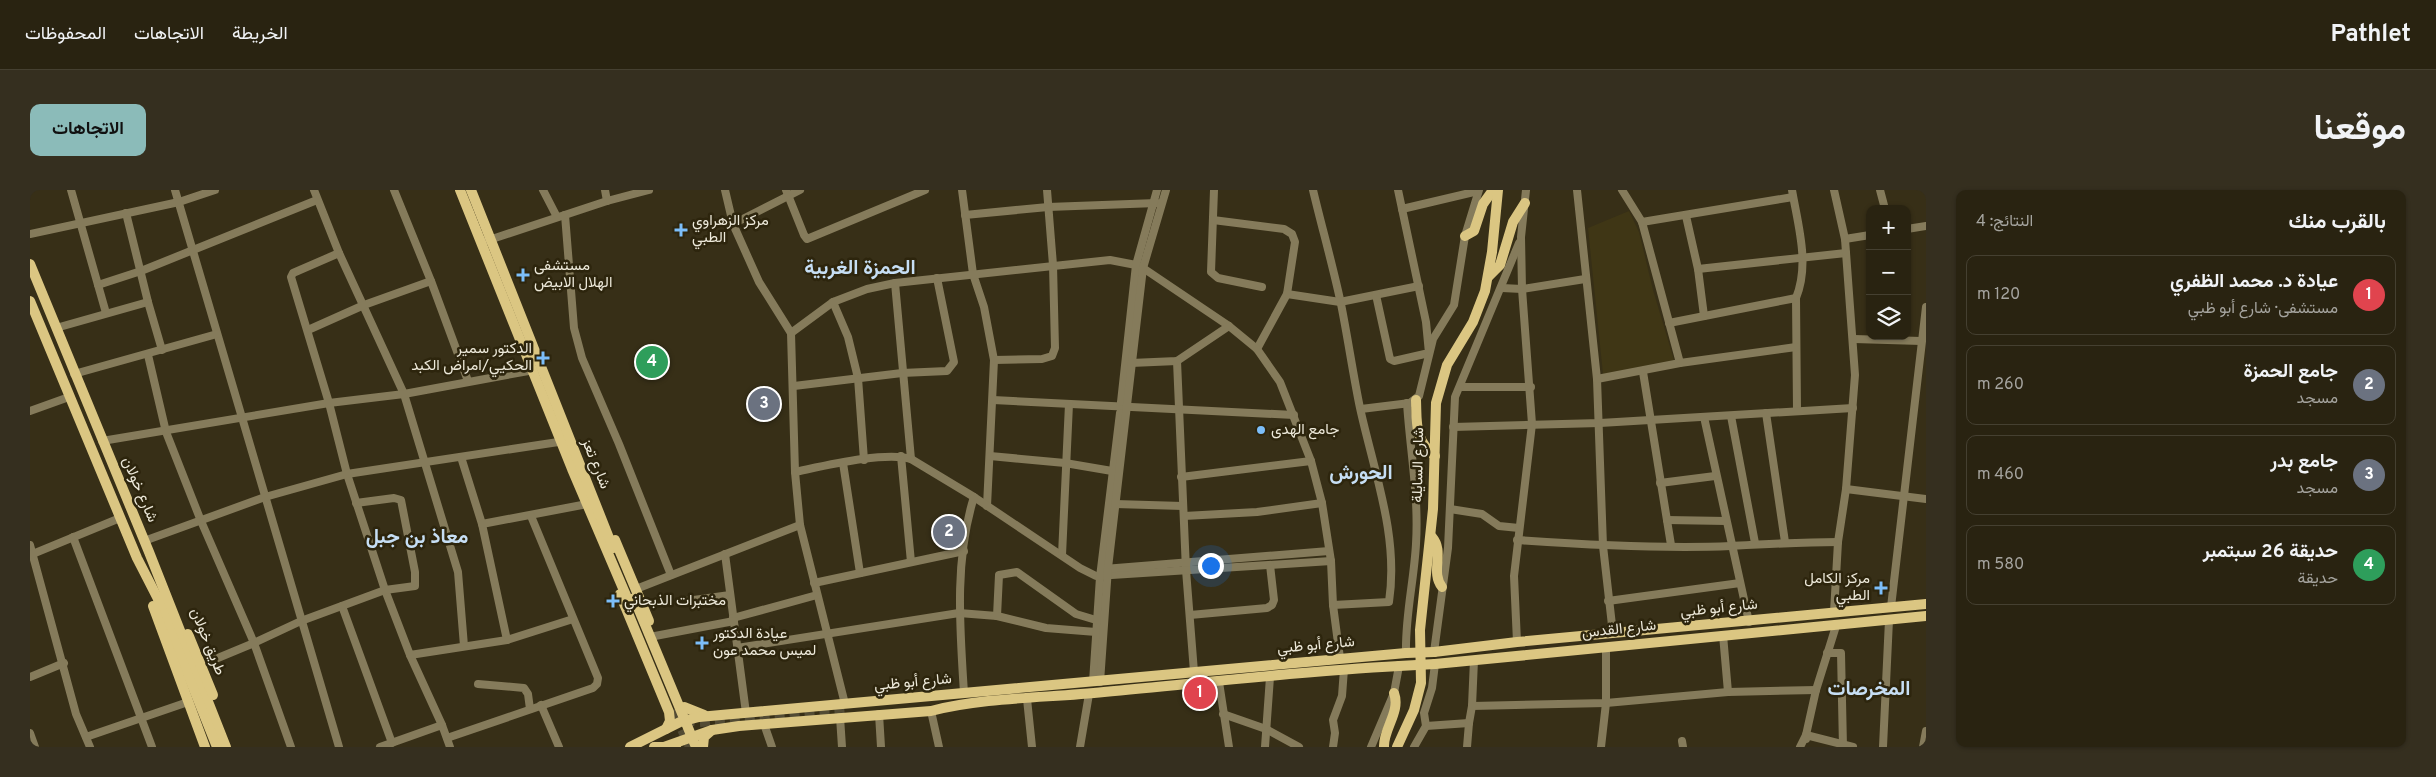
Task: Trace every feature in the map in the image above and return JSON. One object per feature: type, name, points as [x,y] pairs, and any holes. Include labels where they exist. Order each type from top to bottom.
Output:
[{"type":"main road","name":"شارع تعز","points":[[460,190],[486,241],[577,470],[696,747]]},
{"type":"main road","name":"شارع تعز","points":[[471,190],[486,241],[534,370],[565,441]]},
{"type":"main road","points":[[1466,236],[1474,231],[1483,204],[1493,190]]},
{"type":"main road","name":"شارع السايلة","points":[[1397,747],[1414,710],[1420,683],[1420,630],[1432,537],[1435,413],[1441,383],[1452,356],[1480,306],[1488,277],[1498,190]]},
{"type":"main road","points":[[1488,277],[1500,265],[1513,222],[1525,203]]},
{"type":"main road","name":"شارع خولان","points":[[30,264],[149,552],[215,730]]},
{"type":"main road","name":"شارع خولان","points":[[30,301],[137,558],[157,597],[215,730]]},
{"type":"main road","points":[[1411,402],[1418,436],[1422,445],[1435,456]]},
{"type":"main road","points":[[577,470],[582,505],[669,712],[670,722],[666,730]]},
{"type":"main road","points":[[1432,537],[1438,546],[1437,577],[1442,587]]},
{"type":"main road","name":"طريق خولان","points":[[149,552],[170,592],[233,747]]},
{"type":"main road","points":[[137,558],[205,747]]},
{"type":"main road","points":[[632,596],[655,636],[684,707],[687,719],[681,744]]},
{"type":"main road","name":"شارع أبو ظبي","points":[[630,747],[687,719],[704,717],[741,713],[844,711],[879,714],[931,711],[962,698],[1096,682],[1340,658],[1434,652],[1517,642],[1926,604]]},
{"type":"main road","name":"شارع القدس","points":[[1436,664],[1926,616]]},
{"type":"main road","points":[[1340,658],[1344,669]]},
{"type":"main road","name":"شارع أبو ظبي","points":[[962,698],[1027,699],[1344,669],[1436,664]]},
{"type":"main road","points":[[654,676],[658,680],[666,679],[669,675],[669,670]]},
{"type":"main road","points":[[1384,747],[1384,739],[1394,714],[1394,693]]},
{"type":"main road","points":[[844,711],[962,698]]},
{"type":"main road","points":[[681,744],[690,727],[704,717],[684,707]]},
{"type":"main road","name":"شارع أبو ظبي","points":[[681,744],[712,730],[844,711]]},
{"type":"main road","points":[[739,726],[733,721],[741,713]]},
{"type":"main road","points":[[215,730],[217,747]]},
{"type":"main road","points":[[215,730],[226,747]]},
{"type":"main road","points":[[703,747],[704,737],[712,730]]},
{"type":"main road","points":[[654,747],[681,744]]},
{"type":"main road","points":[[664,747],[681,744]]},
{"type":"street","points":[[71,190],[106,313]]},
{"type":"street","points":[[175,190],[339,747]]},
{"type":"street","points":[[30,234],[179,202],[215,190]]},
{"type":"street","points":[[314,190],[339,253],[404,394],[423,462],[458,572],[464,646]]},
{"type":"street","points":[[394,190],[431,281],[468,381]]},
{"type":"street","points":[[543,190],[557,218]]},
{"type":"street","points":[[605,190],[607,201]]},
{"type":"street","points":[[486,241],[607,201],[649,190]]},
{"type":"street","points":[[724,190],[733,224],[759,282],[791,333],[796,472],[800,524],[844,711],[842,747]]},
{"type":"street","points":[[733,224],[787,193],[800,190]]},
{"type":"street","points":[[787,193],[807,239],[924,190]]},
{"type":"street","points":[[962,190],[972,274],[984,307],[994,360],[987,506]]},
{"type":"street","points":[[994,360],[1042,360],[1052,356],[1054,348],[1053,265],[1047,190]]},
{"type":"street","points":[[1096,682],[1096,620],[1115,504],[1123,407],[1139,266],[1156,203],[1157,190]]},
{"type":"street","points":[[1156,203],[1166,190]]},
{"type":"street","points":[[1214,190],[1211,272],[1213,276],[1262,286]]},
{"type":"street","points":[[1313,190],[1340,302],[1360,410],[1387,521],[1391,586],[1389,602],[1333,605]]},
{"type":"street","points":[[1398,190],[1426,322],[1429,353]]},
{"type":"street","points":[[1360,410],[1411,402],[1419,396],[1435,334],[1455,301],[1466,236],[1479,190],[1450,194],[1402,209]]},
{"type":"street","points":[[1517,642],[1514,576],[1532,424],[1531,387],[1522,289],[1521,238],[1526,190]]},
{"type":"street","points":[[1577,190],[1597,379],[1603,546],[1613,634]]},
{"type":"street","points":[[1622,190],[1642,222],[1680,363]]},
{"type":"street","points":[[1834,190],[1845,239],[1854,339],[1855,375],[1846,489],[1838,542],[1834,612]]},
{"type":"street","points":[[1880,190],[1884,205]]},
{"type":"street","points":[[1642,222],[1686,216],[1792,193],[1804,259],[1801,286],[1796,298],[1797,410]]},
{"type":"street","points":[[98,285],[141,271],[318,200]]},
{"type":"street","points":[[964,215],[1048,207],[1156,203]]},
{"type":"street","points":[[126,213],[162,350]]},
{"type":"street","points":[[565,215],[574,328],[582,358],[619,444],[671,575]]},
{"type":"street","points":[[1686,216],[1698,269],[1704,316]]},
{"type":"street","points":[[1213,220],[1284,229],[1292,234],[1295,242],[1287,294],[1257,349]]},
{"type":"street","points":[[1911,228],[1926,226]]},
{"type":"street","points":[[1845,239],[1866,236]]},
{"type":"street","points":[[1434,652],[1450,509],[1453,405],[1521,238]]},
{"type":"street","points":[[339,253],[292,275],[329,403],[347,474],[385,590],[410,655],[450,747]]},
{"type":"street","points":[[1698,269],[1846,253]]},
{"type":"street","points":[[791,333],[833,302],[866,289],[895,283],[1110,260],[1139,266],[1229,326],[1257,349],[1280,382],[1311,461],[1322,503],[1340,658]]},
{"type":"street","points":[[1096,682],[1112,471],[1131,363],[1139,266]]},
{"type":"street","points":[[794,386],[902,373],[947,371],[954,362],[937,278]]},
{"type":"street","points":[[1502,288],[1522,289],[1585,279]]},
{"type":"street","points":[[308,330],[364,305],[431,281]]},
{"type":"street","points":[[895,283],[911,459]]},
{"type":"street","points":[[1287,294],[1340,302],[1419,286]]},
{"type":"street","points":[[1376,295],[1390,359],[1394,362],[1429,353]]},
{"type":"street","points":[[1669,323],[1796,298]]},
{"type":"street","points":[[56,328],[148,302]]},
{"type":"street","points":[[833,302],[848,337],[858,378],[864,460]]},
{"type":"street","points":[[1891,607],[1902,496],[1926,306]]},
{"type":"street","points":[[1426,322],[1445,320]]},
{"type":"street","points":[[1131,363],[1177,361],[1229,326]]},
{"type":"street","points":[[74,374],[217,334]]},
{"type":"street","points":[[1854,339],[1923,337]]},
{"type":"street","points":[[1597,379],[1643,372],[1680,363],[1796,347]]},
{"type":"street","points":[[148,354],[166,432],[201,521],[254,643],[291,747]]},
{"type":"street","points":[[1177,361],[1181,477],[1194,672]]},
{"type":"street","points":[[102,441],[166,432],[329,403],[404,394],[534,370]]},
{"type":"street","points":[[1643,372],[1671,546]]},
{"type":"street","points":[[1460,388],[1531,387]]},
{"type":"street","points":[[30,412],[69,397]]},
{"type":"street","points":[[993,400],[1294,415]]},
{"type":"street","points":[[1406,653],[1406,616],[1416,536],[1411,402]]},
{"type":"street","points":[[1062,555],[1069,404]]},
{"type":"street","points":[[1453,427],[1651,420],[1853,408]]},
{"type":"street","points":[[1766,413],[1786,542]]},
{"type":"street","points":[[1731,416],[1755,543]]},
{"type":"street","points":[[1704,417],[1715,476],[1748,622]]},
{"type":"street","points":[[144,541],[265,497],[347,474],[565,441]]},
{"type":"street","points":[[461,456],[482,524],[507,640]]},
{"type":"street","points":[[796,472],[843,462],[901,456],[911,459],[974,497],[1087,573],[1186,567],[1270,565],[1330,560]]},
{"type":"street","points":[[901,456],[911,562]]},
{"type":"street","points":[[990,456],[1065,463],[1112,471]]},
{"type":"street","points":[[1181,477],[1311,461]]},
{"type":"street","points":[[843,462],[860,573]]},
{"type":"street","points":[[1660,483],[1715,476]]},
{"type":"street","points":[[1846,489],[1926,499]]},
{"type":"street","points":[[962,698],[959,613],[964,551],[974,497]]},
{"type":"street","points":[[201,665],[301,621],[385,590],[412,587],[416,582],[401,500],[394,498],[356,503]]},
{"type":"street","points":[[1184,516],[1257,512],[1322,503]]},
{"type":"street","points":[[1115,504],[1183,506]]},
{"type":"street","points":[[482,524],[582,505]]},
{"type":"street","points":[[1450,509],[1482,514],[1499,526],[1519,528]]},
{"type":"street","points":[[446,738],[593,688],[597,684],[598,678],[531,516]]},
{"type":"street","points":[[32,554],[120,518]]},
{"type":"street","points":[[1667,520],[1726,521]]},
{"type":"street","points":[[632,596],[671,575],[800,524]]},
{"type":"street","points":[[74,537],[139,717],[152,747]]},
{"type":"street","points":[[1517,540],[1603,546],[1731,546],[1755,543],[1838,542]]},
{"type":"street","points":[[30,545],[64,663],[76,714],[90,747]]},
{"type":"street","points":[[814,583],[964,551]]},
{"type":"street","points":[[1186,567],[1329,551]]},
{"type":"street","points":[[725,554],[738,648],[741,713]]},
{"type":"street","points":[[1190,615],[1267,608],[1272,605],[1274,600],[1270,565]]},
{"type":"street","points":[[997,616],[999,575],[1017,572],[1076,614],[1096,620]]},
{"type":"street","points":[[1608,601],[1740,583]]},
{"type":"street","points":[[680,602],[730,595]]},
{"type":"street","points":[[655,636],[734,619],[817,595]]},
{"type":"street","points":[[342,606],[392,743]]},
{"type":"street","points":[[738,648],[959,613],[997,616],[1046,628],[1096,632]]},
{"type":"street","points":[[410,655],[507,640],[573,619]]},
{"type":"street","points":[[1884,747],[1890,620]]},
{"type":"street","points":[[1805,747],[1816,690],[1836,626]]},
{"type":"street","points":[[1723,635],[1728,692]]},
{"type":"street","points":[[1601,747],[1606,703],[1606,647]]},
{"type":"street","points":[[1827,653],[1841,653],[1843,746]]},
{"type":"street","points":[[1467,747],[1468,723],[1472,706],[1474,660]]},
{"type":"street","points":[[30,677],[64,663]]},
{"type":"street","points":[[1414,747],[1426,726],[1424,713],[1432,688],[1436,664]]},
{"type":"street","points":[[1371,747],[1394,693],[1399,666]]},
{"type":"street","points":[[1333,747],[1335,733],[1333,720],[1342,696],[1344,669]]},
{"type":"street","points":[[1264,747],[1270,677]]},
{"type":"street","points":[[1219,682],[1229,747]]},
{"type":"street","points":[[478,684],[524,688],[528,694],[530,709]]},
{"type":"street","points":[[1472,706],[1606,703],[1728,692],[1816,690]]},
{"type":"street","points":[[1080,747],[1089,694]]},
{"type":"street","points":[[1027,699],[1032,747]]},
{"type":"street","points":[[86,736],[188,702]]},
{"type":"street","points":[[541,706],[559,747]]},
{"type":"street","points":[[931,711],[938,747]]},
{"type":"street","points":[[879,714],[881,747]]},
{"type":"street","points":[[1223,714],[1266,729],[1299,747]]},
{"type":"street","points":[[1426,726],[1468,723]]},
{"type":"street","points":[[764,724],[772,747]]},
{"type":"street","points":[[380,747],[442,725]]},
{"type":"street","points":[[1922,747],[1926,731]]},
{"type":"street","points":[[30,732],[35,747]]},
{"type":"street","points":[[1806,735],[1843,746],[1853,747]]},
{"type":"street","points":[[1800,747],[1806,735]]},
{"type":"shaded area","points":[[1629,211],[1639,232],[1653,290],[1674,360],[1603,374],[1588,228]]},
{"type":"tunnel","points":[[673,711],[685,720],[699,722],[846,711]]},
{"type":"tunnel","points":[[676,716],[690,747]]},
{"type":"place","name":"مركز الزهراوي الطبي","points":[[681,230]]},
{"type":"place","name":"مستشفى الهلال الابيض","points":[[523,275]]},
{"type":"place","name":"الدكتور سمير الحكيي/امراض الكبد","points":[[543,358]]},
{"type":"place","name":"حديقة 26 سبتمبر","points":[[652,362]]},
{"type":"place","name":"جامع بدر","points":[[764,404]]},
{"type":"place","name":"جامع الهدى","points":[[1261,430]]},
{"type":"place","name":"جامع الحمزة","points":[[949,532]]},
{"type":"place","name":"مركز الكامل الطبي","points":[[1881,588]]},
{"type":"place","name":"مختبرات الذبحاني","points":[[613,601]]},
{"type":"place","name":"عيادة الدكتور لميس محمد عون","points":[[702,643]]},
{"type":"place","name":"عيادة د. محمد الظفري","points":[[1200,693]]},
{"type":"district","name":"الحمزة الغربية","points":[[860,269]]},
{"type":"district","name":"الحورش","points":[[1361,474]]},
{"type":"district","name":"معاذ بن جبل","points":[[417,538]]},
{"type":"district","name":"المخرصات","points":[[1869,690]]}]
